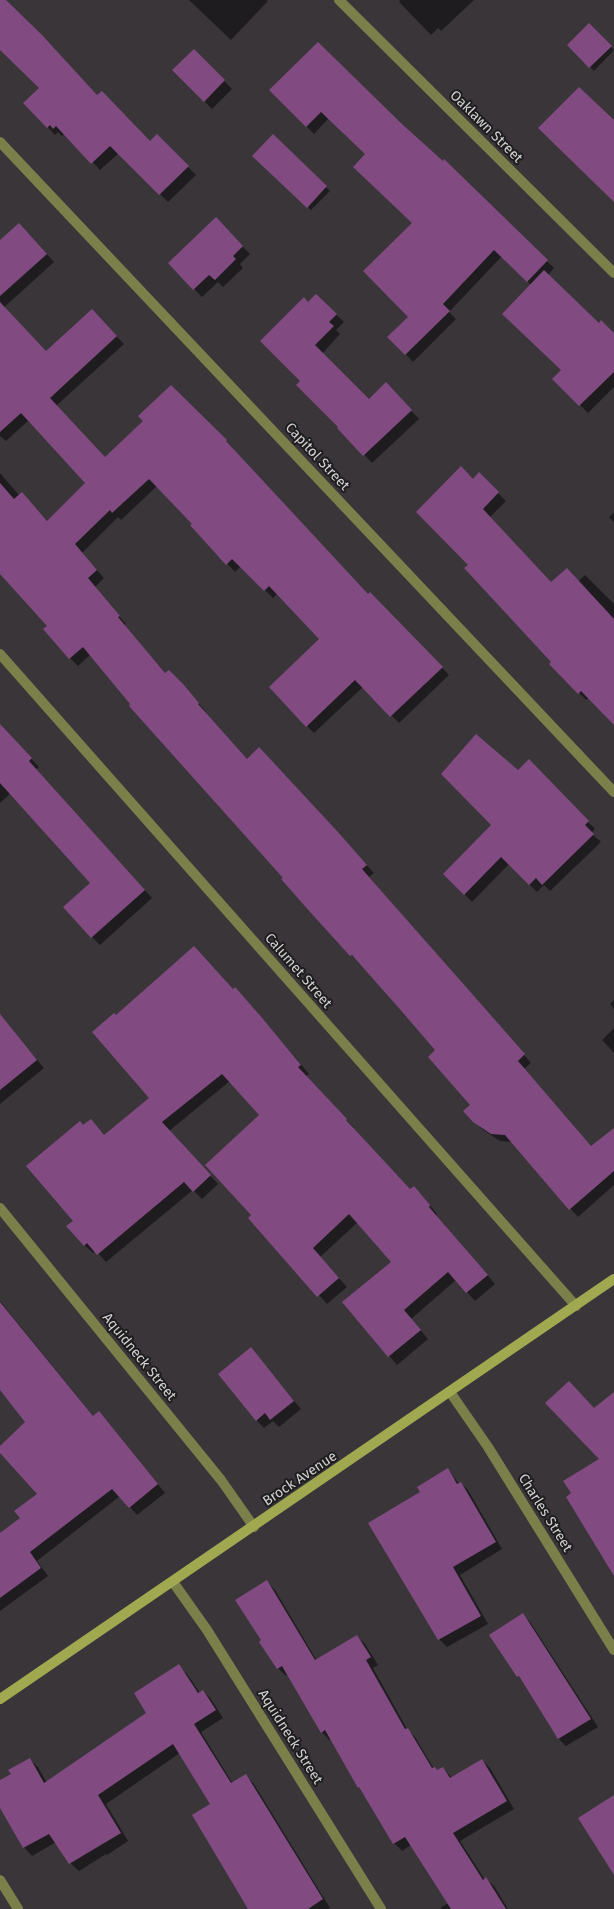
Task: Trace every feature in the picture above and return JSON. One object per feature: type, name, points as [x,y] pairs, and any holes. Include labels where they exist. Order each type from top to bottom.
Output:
[{"type":"main road","name":"Brock Avenue","points":[[0,1699],[614,1280]]},
{"type":"street","name":"Oaklawn Street","points":[[339,0],[614,273]]},
{"type":"street","name":"Capitol Street","points":[[0,142],[614,792]]},
{"type":"street","name":"Calumet Street","points":[[0,654],[576,1306]]},
{"type":"street","name":"Aquidneck Street","points":[[0,1208],[221,1480],[254,1527]]},
{"type":"street","name":"Charles Street","points":[[450,1392],[488,1447],[614,1650]]},
{"type":"street","name":"Aquidneck Street","points":[[173,1582],[207,1630],[380,1909]]},
{"type":"street","points":[[0,1880],[18,1909]]},
{"type":"building","points":[[0,0],[6,0],[42,35],[97,95],[102,91],[150,141],[157,134],[189,166],[159,195],[110,146],[91,164],[56,126],[53,129],[50,125],[47,128],[23,103],[39,88],[0,50]]},
{"type":"building","points":[[589,23],[612,46],[589,68],[567,45]]},
{"type":"building","points":[[318,42],[403,125],[443,161],[444,159],[548,260],[527,282],[494,250],[443,304],[450,311],[405,355],[387,337],[408,317],[363,271],[412,223],[353,167],[365,154],[321,112],[306,127],[269,90]]},
{"type":"building","points":[[194,49],[225,80],[204,102],[172,70]]},
{"type":"building","points":[[579,87],[614,120],[614,202],[538,128]]},
{"type":"building","points":[[273,134],[327,186],[307,208],[252,156]]},
{"type":"building","points":[[216,217],[243,246],[233,256],[236,259],[215,280],[209,275],[193,290],[168,263]]},
{"type":"building","points":[[19,223],[47,254],[0,296],[0,240]]},
{"type":"building","points":[[544,270],[599,323],[601,320],[614,333],[614,372],[579,406],[552,379],[561,370],[502,314]]},
{"type":"building","points":[[316,294],[337,314],[329,322],[334,326],[315,345],[369,399],[386,382],[412,410],[363,456],[338,427],[296,385],[300,381],[260,341],[304,297],[308,302]]},
{"type":"building","points":[[0,302],[46,351],[92,309],[117,336],[50,398],[105,457],[143,421],[138,416],[171,385],[227,440],[368,594],[370,592],[443,667],[390,717],[355,680],[306,727],[269,687],[319,639],[269,586],[264,591],[232,559],[226,565],[190,525],[192,524],[149,479],[112,513],[110,510],[75,544],[97,570],[88,578],[165,673],[169,670],[183,684],[198,704],[247,759],[259,747],[337,831],[367,865],[362,869],[525,1054],[518,1061],[591,1146],[614,1128],[614,1171],[569,1210],[505,1135],[491,1134],[473,1122],[463,1111],[470,1105],[428,1057],[435,1050],[352,955],[350,956],[311,913],[281,879],[283,878],[129,706],[130,704],[83,647],[69,659],[43,629],[47,626],[0,574],[0,483],[14,499],[22,492],[47,521],[85,483],[21,413],[0,432]]},
{"type":"building","points":[[461,466],[473,479],[479,472],[499,492],[483,509],[551,582],[567,568],[614,619],[614,725],[581,691],[578,694],[549,664],[551,662],[464,568],[468,565],[416,512]]},
{"type":"building","points":[[0,724],[32,758],[29,761],[145,890],[91,938],[63,907],[90,883],[0,783]]},
{"type":"building","points":[[476,734],[518,770],[529,759],[589,821],[585,825],[594,834],[542,885],[536,878],[529,885],[501,857],[464,895],[443,874],[491,825],[441,774]]},
{"type":"building","points":[[194,946],[233,989],[235,987],[263,1019],[301,1065],[298,1067],[346,1120],[410,1189],[414,1186],[430,1205],[429,1207],[488,1275],[466,1293],[448,1272],[404,1310],[421,1330],[388,1357],[342,1302],[391,1262],[349,1214],[313,1248],[339,1278],[317,1297],[248,1218],[251,1215],[205,1165],[259,1115],[222,1074],[162,1122],[211,1175],[193,1192],[184,1182],[97,1255],[87,1243],[84,1246],[66,1226],[73,1221],[26,1166],[80,1121],[83,1125],[91,1119],[104,1135],[149,1098],[92,1032],[114,1013],[116,1015]]},
{"type":"building","points":[[0,1014],[37,1060],[0,1090]]},
{"type":"building","points":[[0,1302],[93,1416],[99,1411],[158,1484],[129,1508],[112,1489],[30,1552],[41,1568],[0,1598],[0,1533],[20,1518],[14,1511],[37,1494],[0,1453],[0,1446],[25,1422],[0,1390]]},
{"type":"building","points":[[251,1347],[294,1401],[270,1420],[265,1413],[256,1421],[218,1374]]},
{"type":"building","points":[[569,1381],[594,1408],[614,1392],[614,1576],[566,1497],[571,1493],[563,1481],[599,1459],[545,1403]]},
{"type":"building","points":[[448,1468],[457,1484],[461,1482],[496,1542],[453,1567],[481,1616],[438,1640],[368,1523],[420,1492],[417,1487]]},
{"type":"building","points":[[267,1580],[315,1660],[357,1635],[371,1657],[366,1660],[405,1729],[408,1728],[432,1768],[435,1767],[437,1770],[443,1767],[450,1778],[482,1759],[507,1801],[453,1833],[483,1880],[486,1877],[506,1909],[451,1909],[405,1837],[393,1844],[325,1730],[321,1733],[282,1666],[277,1669],[235,1600]]},
{"type":"building","points":[[523,1613],[591,1719],[558,1739],[519,1676],[517,1677],[489,1635]]},
{"type":"building","points":[[179,1664],[198,1693],[203,1690],[216,1710],[194,1724],[231,1783],[246,1774],[323,1899],[308,1909],[248,1909],[192,1815],[210,1804],[173,1744],[98,1795],[121,1833],[69,1864],[49,1834],[23,1848],[0,1808],[0,1780],[11,1774],[8,1770],[30,1758],[44,1783],[146,1713],[134,1693]]},
{"type":"building","points":[[614,1795],[614,1875],[578,1818]]}]
